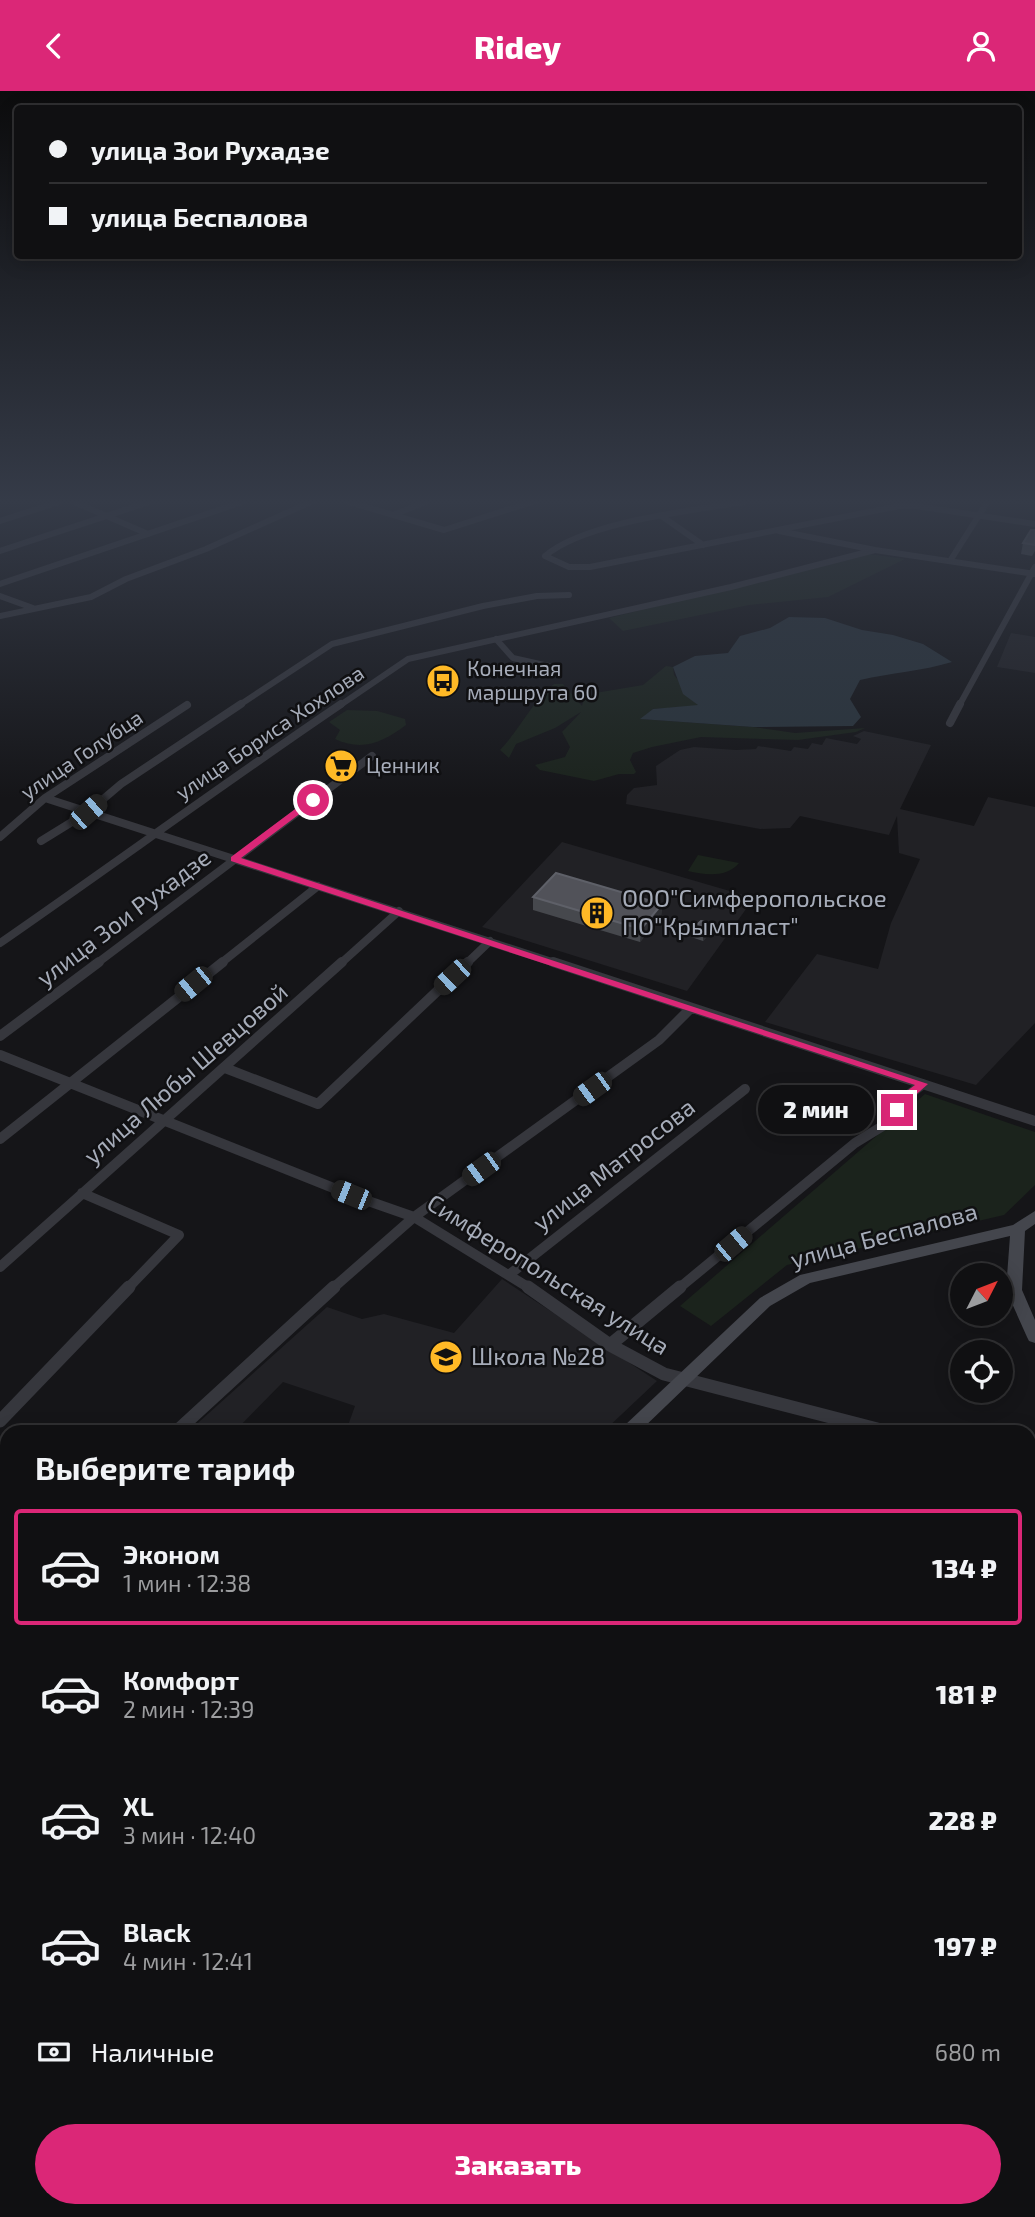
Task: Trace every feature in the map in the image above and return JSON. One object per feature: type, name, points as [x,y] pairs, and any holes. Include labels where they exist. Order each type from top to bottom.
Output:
[{"type":"main road","name":"улица Беспалова","points":[[637,1425],[765,1302],[806,1279],[1018,1229],[1035,1216]]},
{"type":"main road","points":[[1018,1229],[1014,1290],[1035,1337]]},
{"type":"main road","points":[[990,1235],[1006,1241],[1016,1254]]},
{"type":"street","points":[[11,600],[35,609]]},
{"type":"street","points":[[0,616],[77,600]]},
{"type":"street","points":[[40,841],[88,812],[121,784],[332,644],[414,622],[515,600]]},
{"type":"street","name":"улица Бориса Хохлова","points":[[0,943],[158,834],[184,811],[408,659],[672,600]]},
{"type":"street","points":[[950,723],[1018,600]]},
{"type":"street","points":[[496,639],[513,658],[554,667]]},
{"type":"street","name":"улица Голубца","points":[[0,837],[45,798],[187,705]]},
{"type":"street","name":"улица Зои Рухадзе","points":[[0,1035],[372,756]]},
{"type":"street","points":[[45,798],[399,911],[1035,1121]]},
{"type":"street","points":[[0,1139],[318,885]]},
{"type":"street","name":"улица Любы Шевцовой","points":[[0,1267],[399,911]]},
{"type":"street","points":[[225,1068],[318,1104],[490,941]]},
{"type":"street","points":[[183,1425],[414,1217],[659,1040],[691,1008]]},
{"type":"street","name":"Симферопольская улица","points":[[0,1055],[351,1195],[414,1217],[510,1274],[610,1345],[664,1374],[862,1425]]},
{"type":"street","points":[[610,1345],[855,1143],[886,1125],[907,1096],[923,1084]]},
{"type":"street","name":"улица Матросова","points":[[510,1274],[745,1089]]},
{"type":"street","points":[[0,1421],[179,1235],[82,1193]]},
{"type":"shaded area","points":[[681,600],[796,600],[749,605],[623,631],[609,618]]},
{"type":"shaded area","points":[[789,617],[825,618],[862,630],[893,635],[923,644],[952,662],[860,680],[850,699],[861,717],[853,726],[753,727],[640,719],[653,709],[698,705],[683,694],[673,667],[695,656],[728,653],[740,636],[770,628]]},
{"type":"shaded area","points":[[1011,633],[1035,637],[1035,673],[997,667]]},
{"type":"shaded area","points":[[666,666],[673,667],[674,675],[699,706],[653,709],[641,719],[753,727],[795,733],[865,728],[856,732],[798,740],[701,737],[633,753],[630,760],[636,772],[634,774],[619,774],[594,781],[540,770],[535,765],[565,757],[570,747],[562,732],[581,712],[555,728],[516,744],[509,758],[500,750],[538,700],[554,684],[563,684],[582,706],[584,699],[595,693],[643,685]]},
{"type":"shaded area","points":[[347,710],[377,711],[405,719],[406,725],[372,743],[345,743],[335,739],[340,730],[329,722]]},
{"type":"shaded area","points":[[864,731],[931,745],[900,809],[974,826],[988,797],[1035,807],[1035,1023],[976,1085],[765,1022],[817,954],[878,969],[891,923],[920,859],[899,853],[897,816],[889,835],[800,816],[790,828],[760,829],[626,804],[627,795],[634,788],[657,785],[656,766],[680,750],[694,747],[756,749],[758,746],[791,751],[794,747],[808,749],[812,743],[822,745],[826,738],[857,744],[861,739],[853,736]]},
{"type":"shaded area","points":[[562,842],[754,898],[687,991],[482,927]]},
{"type":"shaded area","points":[[698,855],[739,863],[722,873],[688,871]]},
{"type":"shaded area","points":[[925,1094],[1035,1132],[1035,1185],[1004,1215],[787,1265],[711,1326],[680,1306]]},
{"type":"shaded area","name":"Школа №28","points":[[502,1279],[657,1381],[610,1425],[348,1425],[355,1406],[283,1382],[241,1425],[196,1425],[327,1307],[362,1319],[384,1314],[454,1333]]},
{"type":"building","points":[[556,873],[662,904],[641,929],[533,897]]},
{"type":"building","points":[[701,921],[713,924],[703,934],[691,930]]},
{"type":"place","name":"Конечная маршрута 60","points":[[443,681]]},
{"type":"place","name":"Ценник","points":[[341,766]]},
{"type":"place","name":"ООО\"Симферопольское ПО\"Крымпласт\"","points":[[597,913]]},
{"type":"place","name":"Школа №28","points":[[446,1357]]},
{"type":"route","points":[[313,800],[234,859],[923,1084],[907,1096],[897,1110]]}]
